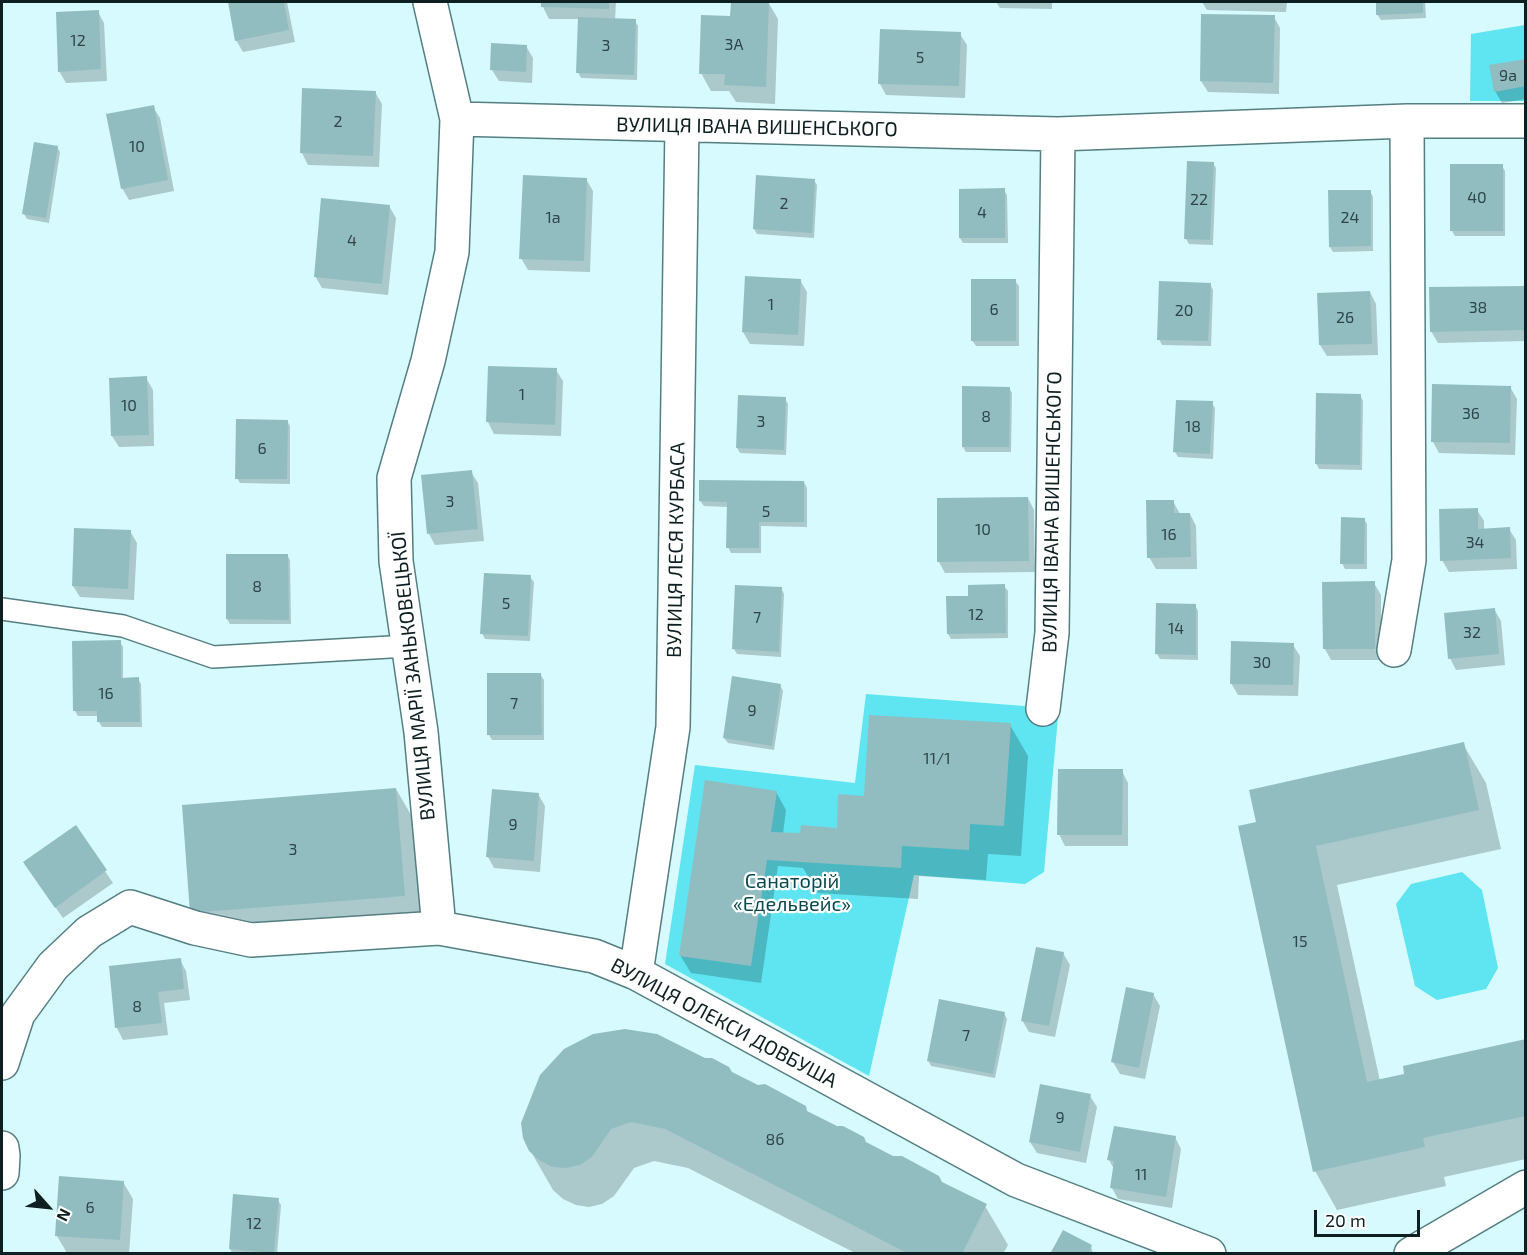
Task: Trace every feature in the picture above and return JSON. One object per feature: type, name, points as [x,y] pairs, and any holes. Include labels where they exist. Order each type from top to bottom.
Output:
[{"type":"street","name":"ВУЛИЦЯ МАРІЇ ЗАНЬКОВЕЦЬКОЇ","points":[[430,2],[457,119],[452,252],[428,361],[394,478],[396,561],[421,732],[439,928]]},
{"type":"street","name":"ВУЛИЦЯ ІВАНА ВИШЕНСЬКОГО","points":[[457,119],[1058,135],[1407,121],[1526,121]]},
{"type":"street","points":[[1394,650],[1409,560],[1407,121]]},
{"type":"street","name":"ВУЛИЦЯ ЛЕСЯ КУРБАСА","points":[[636,973],[673,727],[682,125]]},
{"type":"street","name":"ВУЛИЦЯ ІВАНА ВИШЕНСЬКОГО","points":[[1043,709],[1052,633],[1058,135]]},
{"type":"street","name":"ВУЛИЦЯ ОЛЕКСИ ДОВБУША","points":[[2,1063],[10,1009],[89,932],[130,907],[195,928],[251,940],[439,928],[594,956],[636,973],[1016,1180],[1209,1254]]},
{"type":"street","points":[[2,1148],[2,1173]]},
{"type":"street","points":[[1411,1254],[1526,1187]]},
{"type":"lane","points":[[2,609],[123,626],[213,657],[408,646]]},
{"type":"green space","points":[[1525,25],[1525,101],[1470,101],[1471,34]]},
{"type":"green space","name":"Санаторій «Едельвейс»","points":[[866,694],[1038,707],[1058,717],[1044,872],[1025,884],[914,875],[869,1076],[665,964],[695,765],[855,783]]},
{"type":"green space","points":[[1462,872],[1482,890],[1498,968],[1486,989],[1437,1000],[1415,986],[1396,904],[1411,884]]},
{"type":"building","points":[[228,2],[284,2],[289,30],[235,41]]},
{"type":"building","points":[[541,2],[609,2],[609,9],[541,7]]},
{"type":"building","points":[[731,2],[769,2],[766,87],[724,85],[725,74],[699,74],[701,15],[730,16]]},
{"type":"building","points":[[1376,2],[1423,2],[1423,13],[1376,15]]},
{"type":"building","points":[[99,10],[101,69],[58,72],[56,12]]},
{"type":"building","points":[[1201,14],[1275,15],[1273,83],[1200,81]]},
{"type":"building","points":[[578,17],[636,19],[634,75],[576,73]]},
{"type":"building","points":[[880,29],[961,32],[959,86],[878,84]]},
{"type":"building","points":[[491,43],[527,45],[526,72],[490,70]]},
{"type":"building","points":[[1526,59],[1526,86],[1494,92],[1489,65]]},
{"type":"building","points":[[302,88],[376,91],[373,156],[300,153]]},
{"type":"building","points":[[154,105],[168,180],[121,189],[106,114]]},
{"type":"building","points":[[34,142],[58,146],[46,218],[22,214]]},
{"type":"building","points":[[1187,161],[1214,162],[1210,240],[1184,239]]},
{"type":"building","points":[[1450,164],[1503,164],[1503,231],[1450,231]]},
{"type":"building","points":[[523,175],[587,178],[584,261],[519,259]]},
{"type":"building","points":[[756,175],[815,179],[812,233],[753,229]]},
{"type":"building","points":[[1005,188],[1005,238],[959,238],[959,189]]},
{"type":"building","points":[[1328,190],[1371,190],[1371,246],[1329,247]]},
{"type":"building","points":[[321,198],[390,205],[382,284],[314,277]]},
{"type":"building","points":[[745,276],[801,279],[798,335],[742,332]]},
{"type":"building","points":[[971,279],[1016,279],[1016,341],[971,341]]},
{"type":"building","points":[[1159,281],[1211,283],[1208,341],[1157,340]]},
{"type":"building","points":[[1526,286],[1526,330],[1430,332],[1429,287]]},
{"type":"building","points":[[1370,291],[1372,344],[1319,345],[1317,293]]},
{"type":"building","points":[[488,366],[557,368],[555,425],[486,422]]},
{"type":"building","points":[[147,376],[149,435],[111,436],[109,378]]},
{"type":"building","points":[[1432,384],[1511,386],[1510,443],[1431,442]]},
{"type":"building","points":[[962,386],[1010,387],[1009,447],[962,447]]},
{"type":"building","points":[[1316,393],[1361,394],[1360,465],[1315,464]]},
{"type":"building","points":[[738,395],[786,397],[784,450],[736,448]]},
{"type":"building","points":[[1176,400],[1213,401],[1210,454],[1173,452]]},
{"type":"building","points":[[236,419],[288,420],[287,479],[235,479]]},
{"type":"building","points":[[472,470],[478,529],[427,534],[421,475]]},
{"type":"building","points":[[699,480],[804,481],[804,522],[759,522],[759,548],[726,548],[727,502],[699,501]]},
{"type":"building","points":[[1028,497],[1029,561],[937,562],[937,498]]},
{"type":"building","points":[[1146,500],[1174,500],[1174,513],[1190,513],[1191,557],[1147,558]]},
{"type":"building","points":[[1478,508],[1478,529],[1510,527],[1511,558],[1440,561],[1439,509]]},
{"type":"building","points":[[1341,517],[1365,518],[1364,564],[1340,564]]},
{"type":"building","points":[[74,528],[131,530],[128,589],[72,586]]},
{"type":"building","points":[[226,554],[288,554],[289,620],[226,619]]},
{"type":"building","points":[[484,573],[531,575],[528,636],[480,634]]},
{"type":"building","points":[[1375,581],[1375,649],[1323,649],[1322,582]]},
{"type":"building","points":[[1005,584],[1006,633],[947,634],[946,596],[968,596],[968,585]]},
{"type":"building","points":[[735,585],[782,587],[779,652],[732,649]]},
{"type":"building","points":[[1156,603],[1196,604],[1196,655],[1155,654]]},
{"type":"building","points":[[1495,608],[1499,654],[1448,659],[1444,613]]},
{"type":"building","points":[[121,640],[121,678],[139,677],[140,722],[97,722],[97,711],[73,711],[72,641]]},
{"type":"building","points":[[1231,641],[1294,643],[1293,685],[1230,684]]},
{"type":"building","points":[[487,673],[541,673],[542,735],[487,735]]},
{"type":"building","points":[[732,676],[781,684],[772,746],[723,738]]},
{"type":"building","points":[[869,715],[1011,723],[1004,826],[970,824],[969,850],[902,846],[901,868],[767,860],[751,966],[679,956],[705,780],[777,791],[771,832],[800,833],[801,825],[837,828],[838,794],[864,796]]},
{"type":"building","points":[[1464,742],[1479,810],[1316,846],[1367,1082],[1404,1074],[1403,1066],[1526,1039],[1526,1116],[1423,1138],[1425,1147],[1313,1172],[1238,826],[1256,822],[1249,790]]},
{"type":"building","points":[[1058,769],[1123,769],[1122,835],[1057,835]]},
{"type":"building","points":[[396,788],[405,896],[190,913],[182,805]]},
{"type":"building","points":[[492,789],[539,793],[534,861],[486,857]]},
{"type":"building","points":[[76,825],[107,870],[55,908],[23,862]]},
{"type":"building","points":[[1036,947],[1064,952],[1049,1026],[1021,1021]]},
{"type":"building","points":[[181,958],[184,989],[158,992],[162,1023],[115,1028],[109,966]]},
{"type":"building","points":[[1126,987],[1154,993],[1139,1068],[1111,1062]]},
{"type":"building","points":[[939,999],[1005,1012],[993,1074],[927,1061]]},
{"type":"building","points":[[625,1029],[657,1034],[705,1058],[712,1058],[729,1067],[732,1072],[758,1085],[765,1084],[806,1106],[807,1111],[837,1126],[843,1126],[864,1137],[866,1142],[893,1156],[902,1156],[939,1176],[942,1182],[987,1204],[962,1254],[909,1254],[665,1129],[631,1122],[611,1129],[592,1157],[580,1165],[566,1168],[552,1167],[539,1160],[529,1151],[523,1138],[521,1123],[540,1075],[564,1049],[593,1034]]},
{"type":"building","points":[[1040,1084],[1091,1094],[1080,1152],[1029,1142]]},
{"type":"building","points":[[1114,1126],[1176,1136],[1166,1197],[1110,1188],[1114,1161],[1107,1160]]},
{"type":"building","points":[[59,1176],[124,1181],[120,1240],[55,1236]]},
{"type":"building","points":[[233,1194],[279,1198],[274,1253],[229,1249]]},
{"type":"building","points":[[1063,1230],[1092,1245],[1088,1254],[1050,1254]]}]
